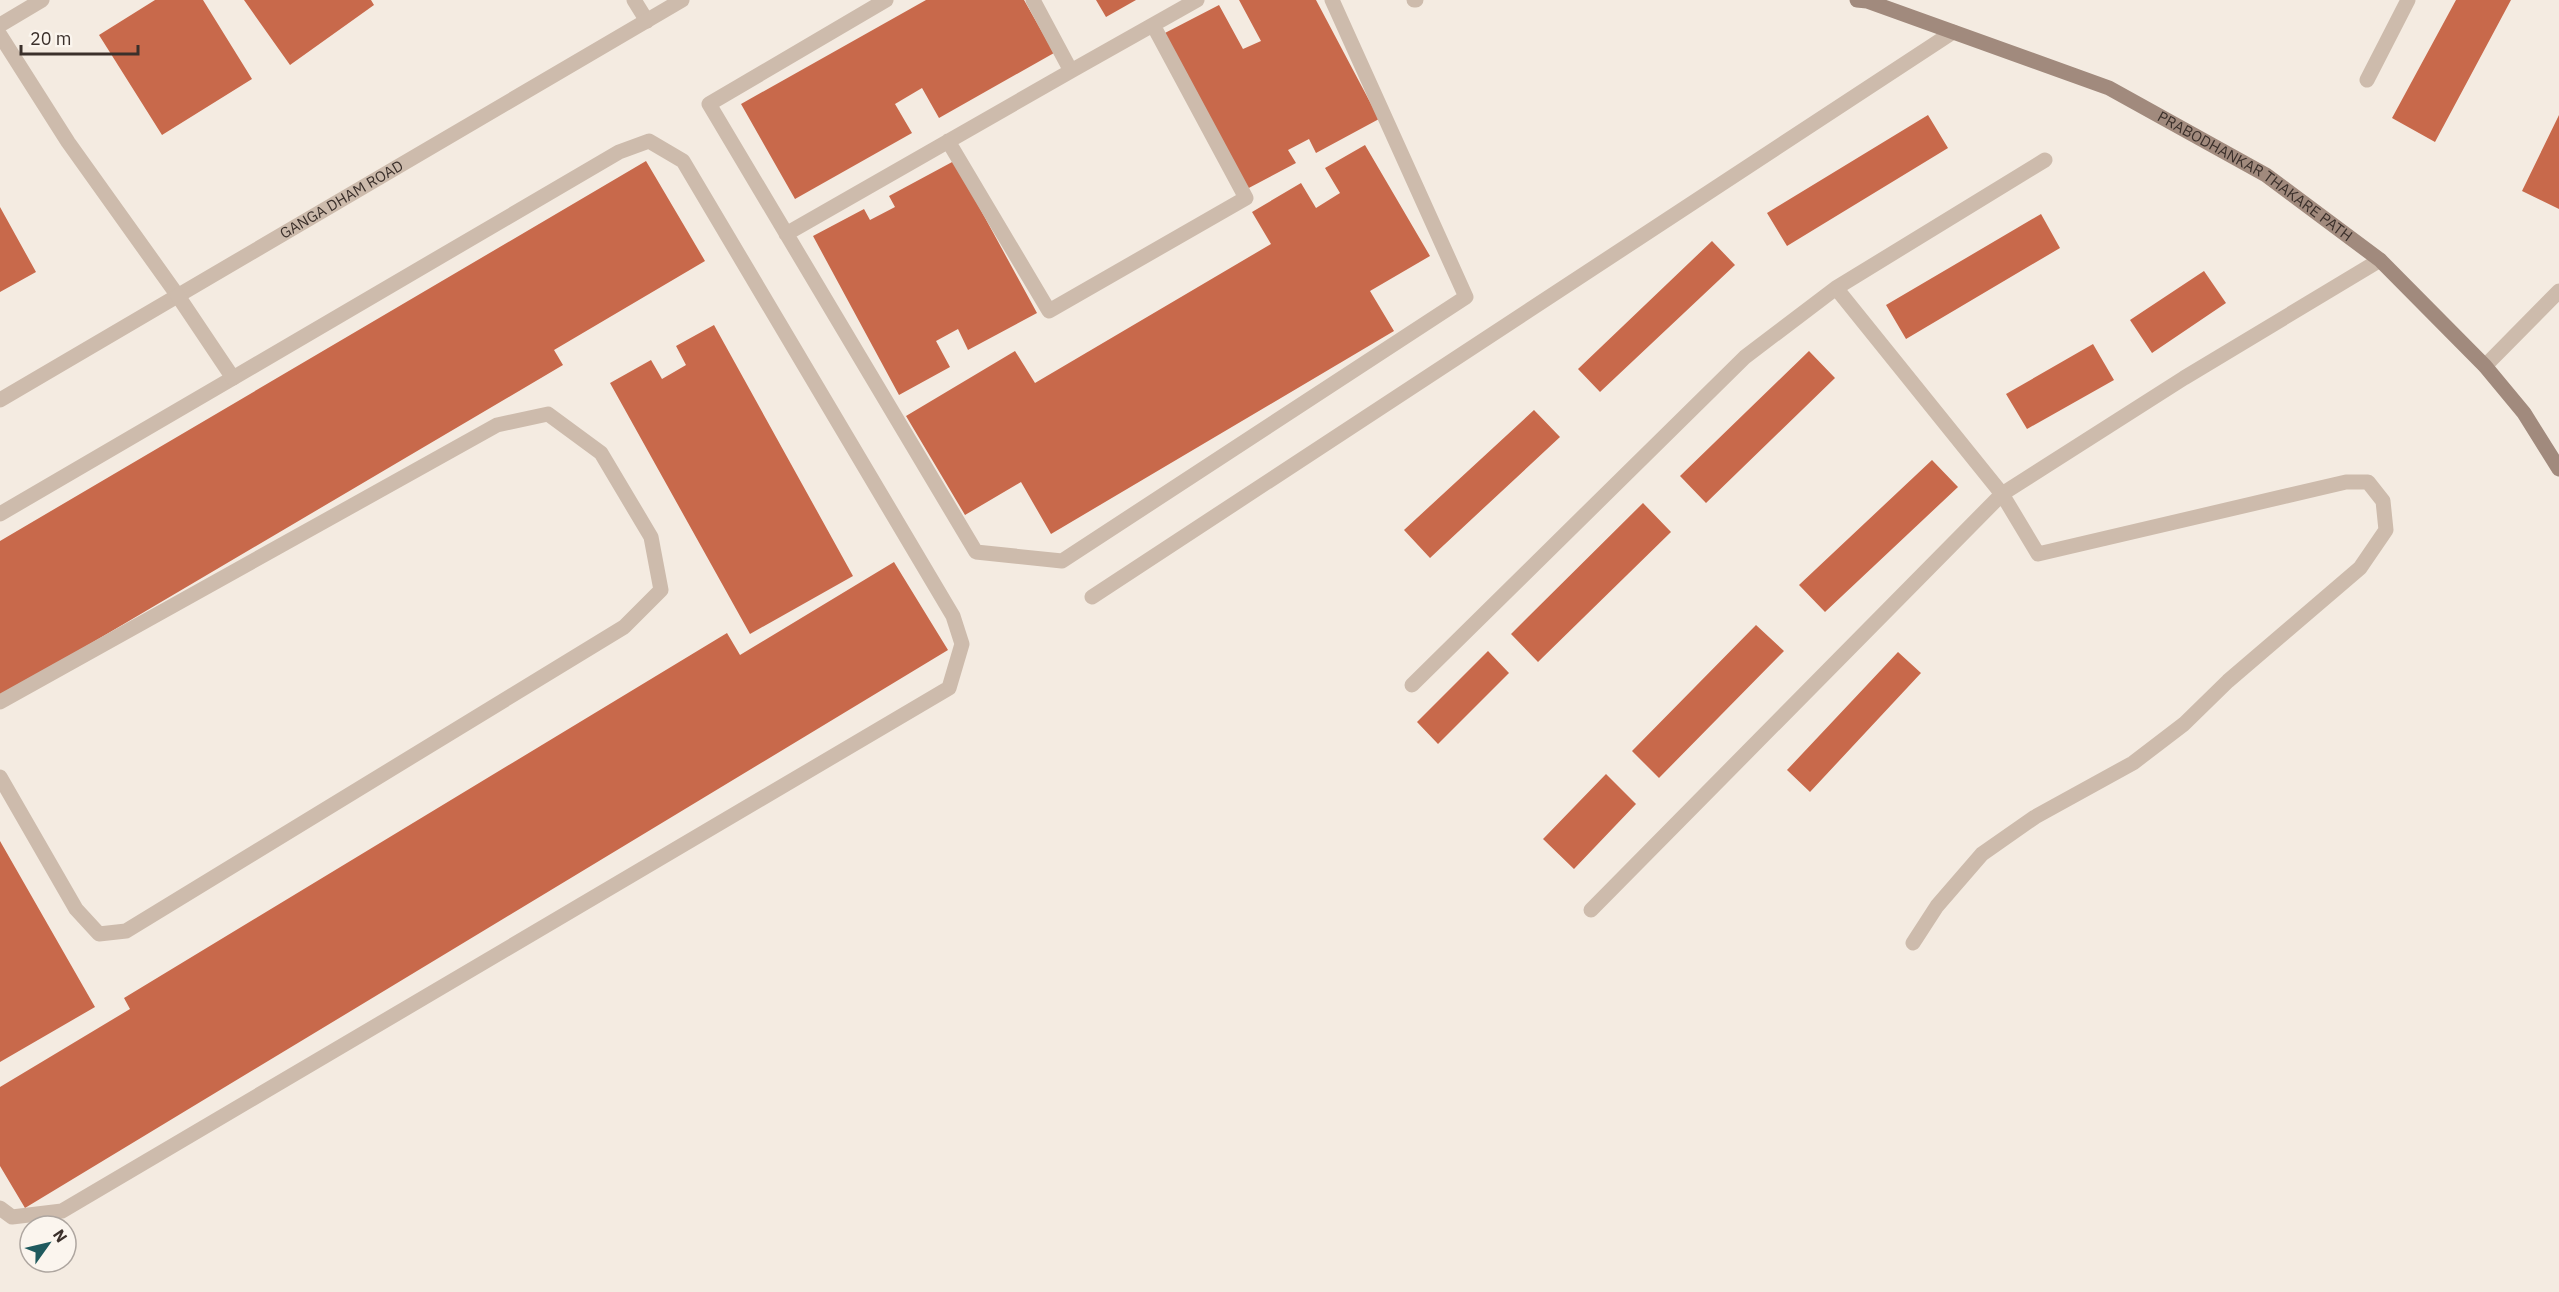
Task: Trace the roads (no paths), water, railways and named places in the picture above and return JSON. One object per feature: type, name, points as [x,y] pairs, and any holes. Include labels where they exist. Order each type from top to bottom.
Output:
[{"type":"main road","name":"PRABODHANKAR THAKARE PATH","points":[[1864,0],[2109,88],[2266,175],[2380,260],[2485,366],[2524,413],[2559,469]]},
{"type":"street","points":[[0,25],[42,0]]},
{"type":"street","points":[[634,0],[647,21]]},
{"type":"street","name":"GANGA DHAM ROAD","points":[[0,400],[682,0]]},
{"type":"street","points":[[885,0],[709,104],[976,552],[1062,561],[1466,297],[1332,0]]},
{"type":"street","points":[[1033,0],[1071,71]]},
{"type":"street","points":[[786,234],[1197,0]]},
{"type":"street","points":[[2367,80],[2408,0]]},
{"type":"street","points":[[948,141],[1049,311],[1246,198],[1153,25]]},
{"type":"street","points":[[1092,597],[1953,32]]},
{"type":"street","points":[[0,35],[68,142],[178,296],[233,378]]},
{"type":"street","points":[[0,514],[619,152],[649,141],[683,161],[953,616],[962,644],[949,688],[62,1211],[12,1217],[0,1208]]},
{"type":"street","points":[[1412,685],[1745,357],[1836,288],[2045,159]]},
{"type":"street","points":[[1591,910],[2002,494],[2184,378],[2380,260]]},
{"type":"street","points":[[1836,288],[2002,494],[2038,554],[2346,482],[2368,483],[2383,501],[2386,530],[2360,567],[2228,681],[2184,724],[2133,763],[2035,817],[1982,854],[1937,906],[1913,943]]},
{"type":"street","points":[[2485,366],[2559,291]]},
{"type":"street","points":[[0,702],[497,425],[548,414],[601,453],[651,537],[661,590],[624,627],[126,931],[99,934],[76,909],[0,777]]}]
